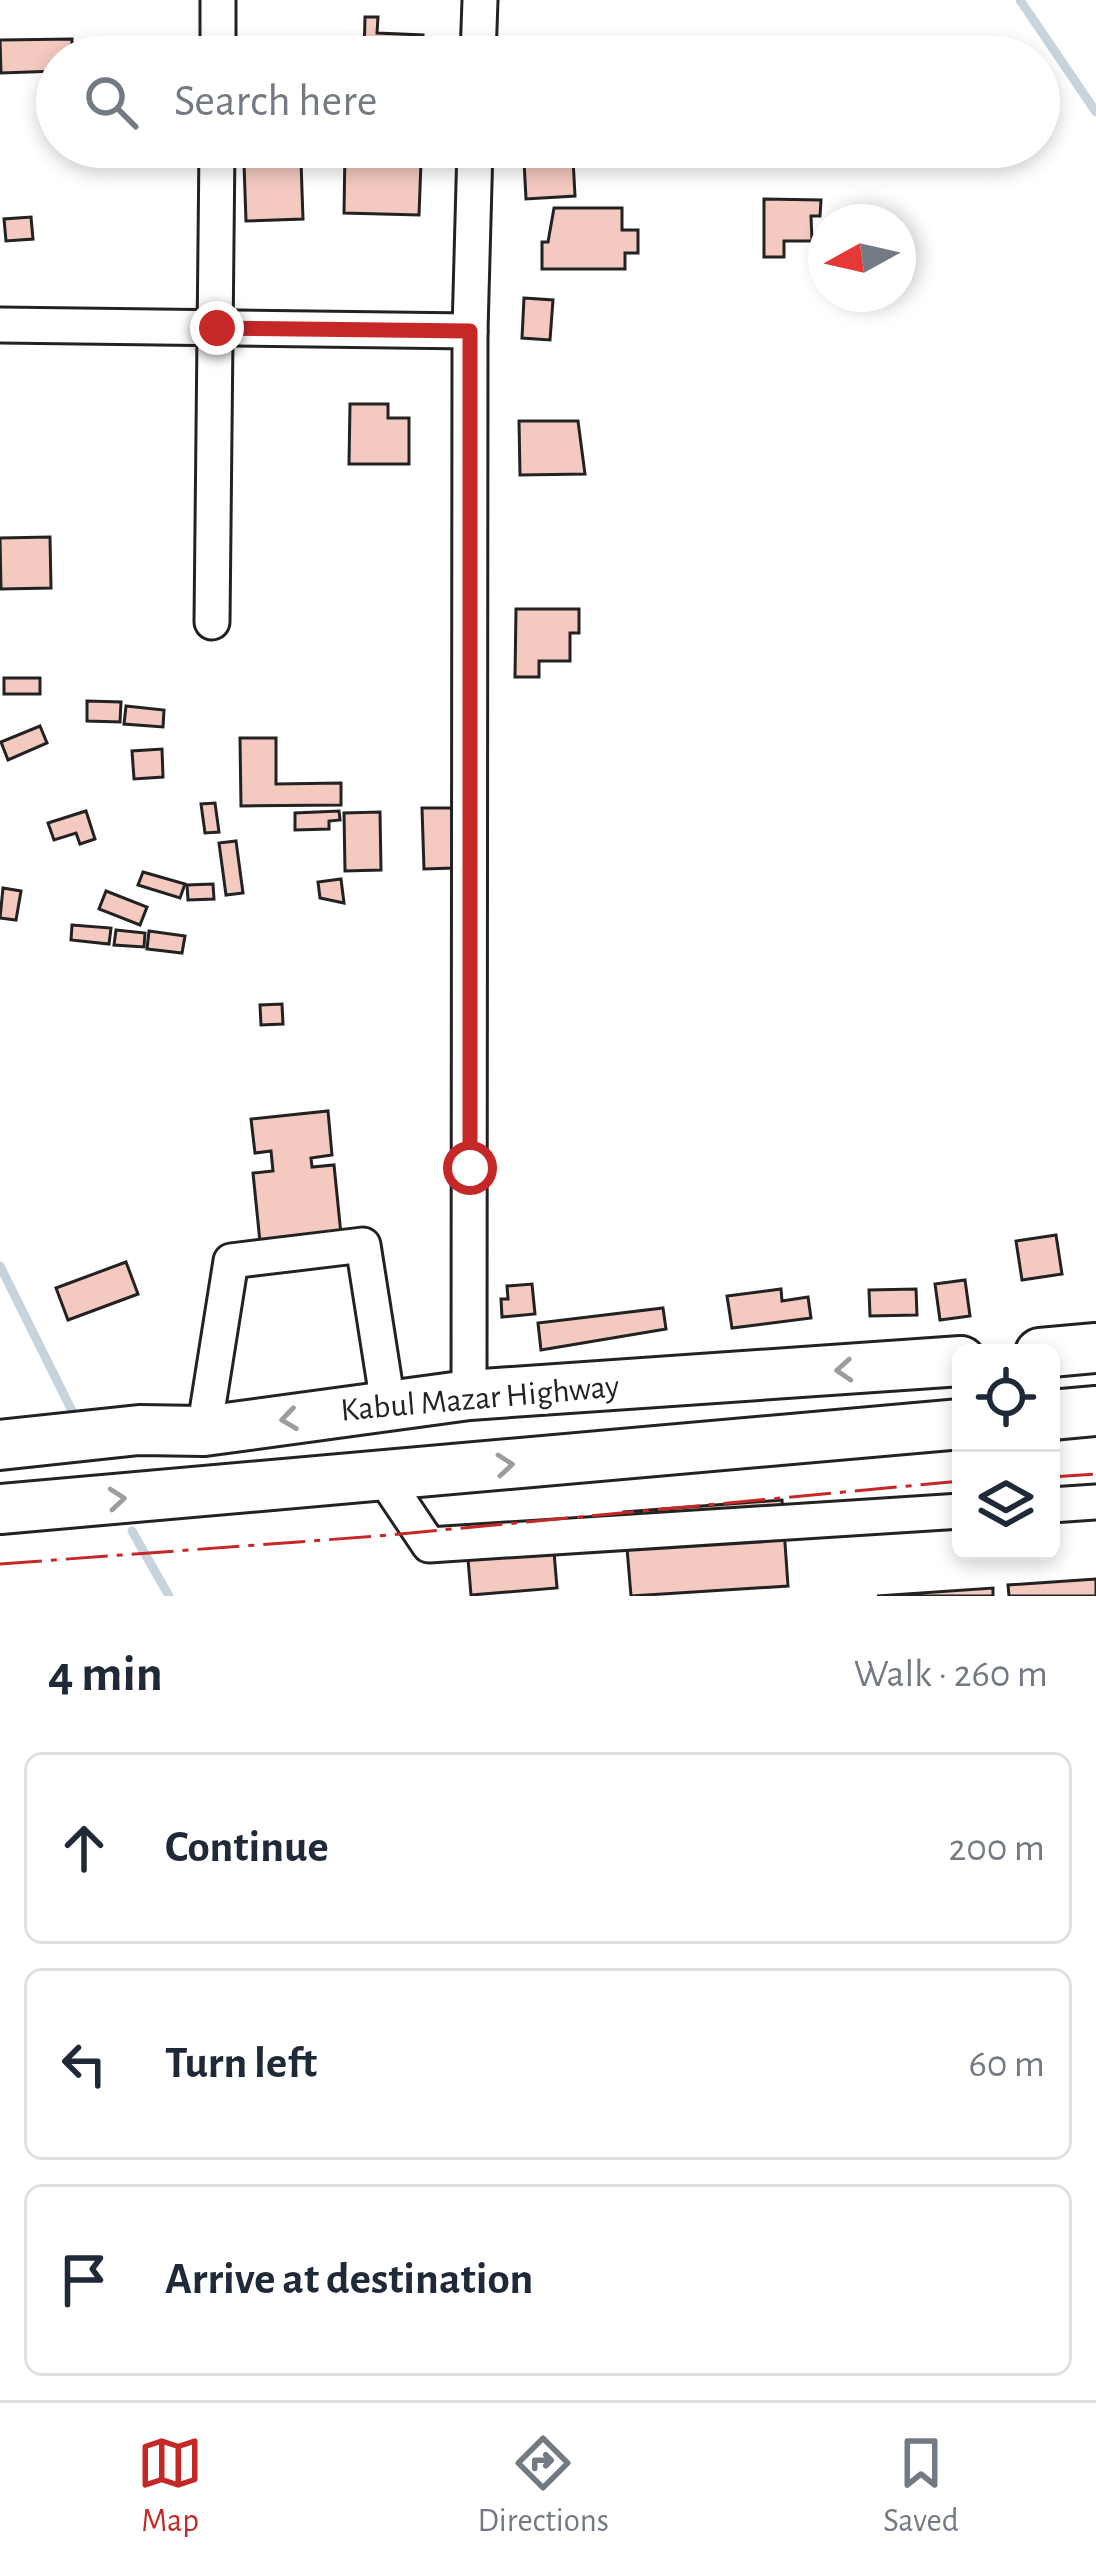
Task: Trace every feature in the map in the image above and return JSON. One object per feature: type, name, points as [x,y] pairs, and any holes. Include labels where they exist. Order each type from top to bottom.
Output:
[{"type":"highway","points":[[1060,1351],[1096,1348]]},
{"type":"highway","name":"Kabul Mazar Highway","points":[[0,1445],[140,1430],[204,1431],[469,1395],[952,1361]]},
{"type":"highway","points":[[1060,1414],[1096,1411]]},
{"type":"highway","name":"Kabul Mazar Highway","points":[[0,1509],[952,1425]]},
{"type":"street","points":[[218,0],[218,36]]},
{"type":"street","points":[[479,36],[480,0]]},
{"type":"street","points":[[212,622],[218,168]]},
{"type":"street","points":[[469,1395],[470,331],[475,168]]},
{"type":"street","points":[[0,325],[470,331]]},
{"type":"street","points":[[204,1431],[231,1261],[363,1245],[388,1404]]},
{"type":"street","points":[[382,1475],[429,1545],[952,1512]]},
{"type":"street","points":[[1060,1504],[1096,1502]]},
{"type":"building","points":[[365,17],[378,17],[377,33],[423,35],[423,36],[365,36]]},
{"type":"building","points":[[0,40],[36,40],[36,72],[1,73]]},
{"type":"building","points":[[244,168],[301,168],[303,219],[246,221]]},
{"type":"building","points":[[345,168],[421,168],[419,215],[344,213]]},
{"type":"building","points":[[524,168],[573,168],[575,196],[526,199]]},
{"type":"building","points":[[764,199],[821,200],[821,204],[808,204],[808,241],[784,241],[784,257],[764,257]]},
{"type":"building","points":[[554,208],[622,208],[622,230],[638,230],[638,253],[625,253],[625,269],[542,269],[542,242],[548,242]]},
{"type":"building","points":[[31,217],[33,239],[6,241],[4,219]]},
{"type":"building","points":[[524,298],[553,300],[550,340],[522,338]]},
{"type":"building","points":[[350,404],[388,404],[388,418],[409,418],[409,464],[349,464]]},
{"type":"building","points":[[519,421],[578,421],[585,474],[520,475]]},
{"type":"building","points":[[50,537],[51,588],[1,589],[0,538]]},
{"type":"building","points":[[516,609],[579,609],[579,633],[570,633],[570,661],[539,661],[539,677],[515,677]]},
{"type":"building","points":[[4,678],[40,678],[40,694],[4,694]]},
{"type":"building","points":[[87,701],[121,702],[120,722],[87,721]]},
{"type":"building","points":[[126,706],[164,710],[163,727],[124,724]]},
{"type":"building","points":[[40,726],[47,743],[8,760],[1,742]]},
{"type":"building","points":[[240,738],[276,738],[276,784],[341,783],[341,805],[241,806]]},
{"type":"building","points":[[162,749],[163,777],[134,779],[132,751]]},
{"type":"building","points":[[215,803],[219,832],[205,833],[201,804]]},
{"type":"building","points":[[422,808],[452,808],[454,868],[424,869]]},
{"type":"building","points":[[86,811],[95,839],[80,844],[76,833],[54,840],[48,823]]},
{"type":"building","points":[[339,811],[340,820],[329,821],[329,829],[295,830],[295,813]]},
{"type":"building","points":[[380,812],[381,870],[345,871],[344,813]]},
{"type":"building","points":[[236,841],[243,893],[226,895],[219,843]]},
{"type":"building","points":[[143,872],[185,884],[180,898],[138,885]]},
{"type":"building","points":[[341,879],[344,903],[320,898],[318,882]]},
{"type":"building","points":[[213,884],[214,899],[188,900],[187,885]]},
{"type":"building","points":[[3,888],[21,891],[16,920],[0,918]]},
{"type":"building","points":[[106,891],[147,907],[140,925],[99,909]]},
{"type":"building","points":[[72,925],[111,928],[109,944],[71,940]]},
{"type":"building","points":[[116,930],[145,933],[144,947],[114,945]]},
{"type":"building","points":[[149,931],[185,936],[182,953],[147,949]]},
{"type":"building","points":[[282,1004],[283,1024],[261,1025],[260,1005]]},
{"type":"building","points":[[328,1111],[332,1155],[311,1158],[312,1167],[334,1165],[342,1244],[261,1252],[253,1173],[273,1171],[271,1151],[255,1153],[251,1119]]},
{"type":"building","points":[[1056,1235],[1062,1274],[1022,1280],[1016,1241]]},
{"type":"building","points":[[126,1262],[138,1294],[68,1320],[56,1288]]},
{"type":"building","points":[[965,1280],[970,1316],[940,1320],[935,1284]]},
{"type":"building","points":[[532,1284],[535,1314],[502,1317],[501,1299],[508,1299],[507,1286]]},
{"type":"building","points":[[781,1289],[782,1301],[808,1297],[811,1318],[732,1328],[727,1296]]},
{"type":"building","points":[[916,1289],[917,1315],[870,1316],[869,1290]]},
{"type":"building","points":[[663,1308],[666,1329],[541,1350],[538,1323]]},
{"type":"building","points":[[782,1500],[788,1586],[631,1596],[624,1512]]},
{"type":"building","points":[[552,1528],[557,1588],[471,1595],[466,1535]]},
{"type":"building","points":[[1096,1579],[1096,1596],[1009,1596],[1008,1585]]},
{"type":"building","points":[[993,1588],[993,1596],[877,1596]]},
{"type":"waterway","points":[[1020,0],[1044,36]]},
{"type":"waterway","points":[[1060,59],[1096,112]]},
{"type":"waterway","points":[[0,1266],[77,1421]]},
{"type":"waterway","points":[[132,1531],[169,1596]]},
{"type":"power","points":[[1060,1476],[1096,1474]]},
{"type":"power","points":[[0,1564],[378,1536],[952,1482]]},
{"type":"route","points":[[217,328],[470,331],[470,1168]]}]
